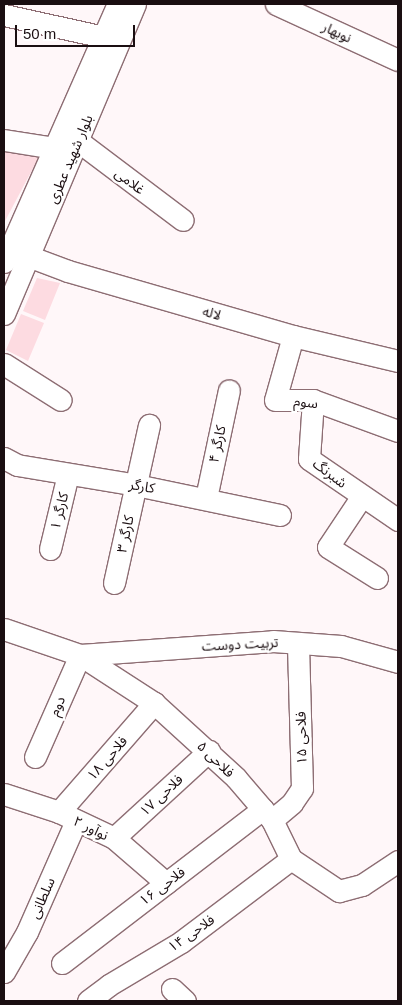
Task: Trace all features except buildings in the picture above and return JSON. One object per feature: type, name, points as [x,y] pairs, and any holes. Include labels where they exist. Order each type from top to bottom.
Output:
[{"type":"street","name":"بلوار شهید عطری","points":[[4,314],[11,254],[118,4]]},
{"type":"street","name":"بلوار شهید عطری","points":[[11,254],[78,141],[135,4]]},
{"type":"street","name":"نوبهار","points":[[276,4],[298,8],[397,56]]},
{"type":"street","points":[[4,15],[104,37]]},
{"type":"street","points":[[4,140],[55,148]]},
{"type":"street","name":"غلامی","points":[[78,141],[183,220]]},
{"type":"street","name":"لاله","points":[[11,254],[293,336],[398,360]]},
{"type":"street","name":"سوم","points":[[293,336],[275,400],[313,400],[398,431]]},
{"type":"street","points":[[4,364],[61,400]]},
{"type":"street","name":"کارگر ۴","points":[[206,498],[229,390]]},
{"type":"street","name":"شبرنگ","points":[[313,400],[309,459],[398,520]]},
{"type":"street","name":"کارگر ۳","points":[[114,583],[149,425]]},
{"type":"street","name":"کارگر","points":[[4,458],[17,465],[206,498],[280,515]]},
{"type":"street","name":"کارگر ۱","points":[[50,549],[68,474]]},
{"type":"street","points":[[362,496],[328,547],[377,578]]},
{"type":"street","name":"فلاحی ۵","points":[[4,629],[80,655],[154,703],[209,751],[267,815],[291,859],[338,891],[362,885],[398,861]]},
{"type":"street","name":"تربیت دوست","points":[[80,655],[273,641],[341,646],[398,662]]},
{"type":"street","name":"فلاحی ۱۵","points":[[267,815],[292,803],[302,788],[298,643]]},
{"type":"street","name":"دوم","points":[[35,757],[80,655]]},
{"type":"street","name":"فلاحی ۱۸","points":[[68,817],[154,703]]},
{"type":"street","name":"فلاحی ۱۷","points":[[114,838],[209,751]]},
{"type":"street","name":"نوآور ۲","points":[[6,801],[68,817],[114,838],[166,883]]},
{"type":"street","name":"فلاحی ۱۶","points":[[62,962],[166,883],[267,815]]},
{"type":"street","name":"سلطانی","points":[[4,972],[27,932],[68,817]]},
{"type":"street","name":"فلاحی ۱۴","points":[[88,1001],[109,985],[181,942],[291,859]]},
{"type":"shaded area","points":[[4,149],[40,155],[4,223]]},
{"type":"shaded area","points":[[37,278],[60,283],[45,320],[23,311]]},
{"type":"shaded area","points":[[21,314],[44,323],[28,361],[6,350]]}]
